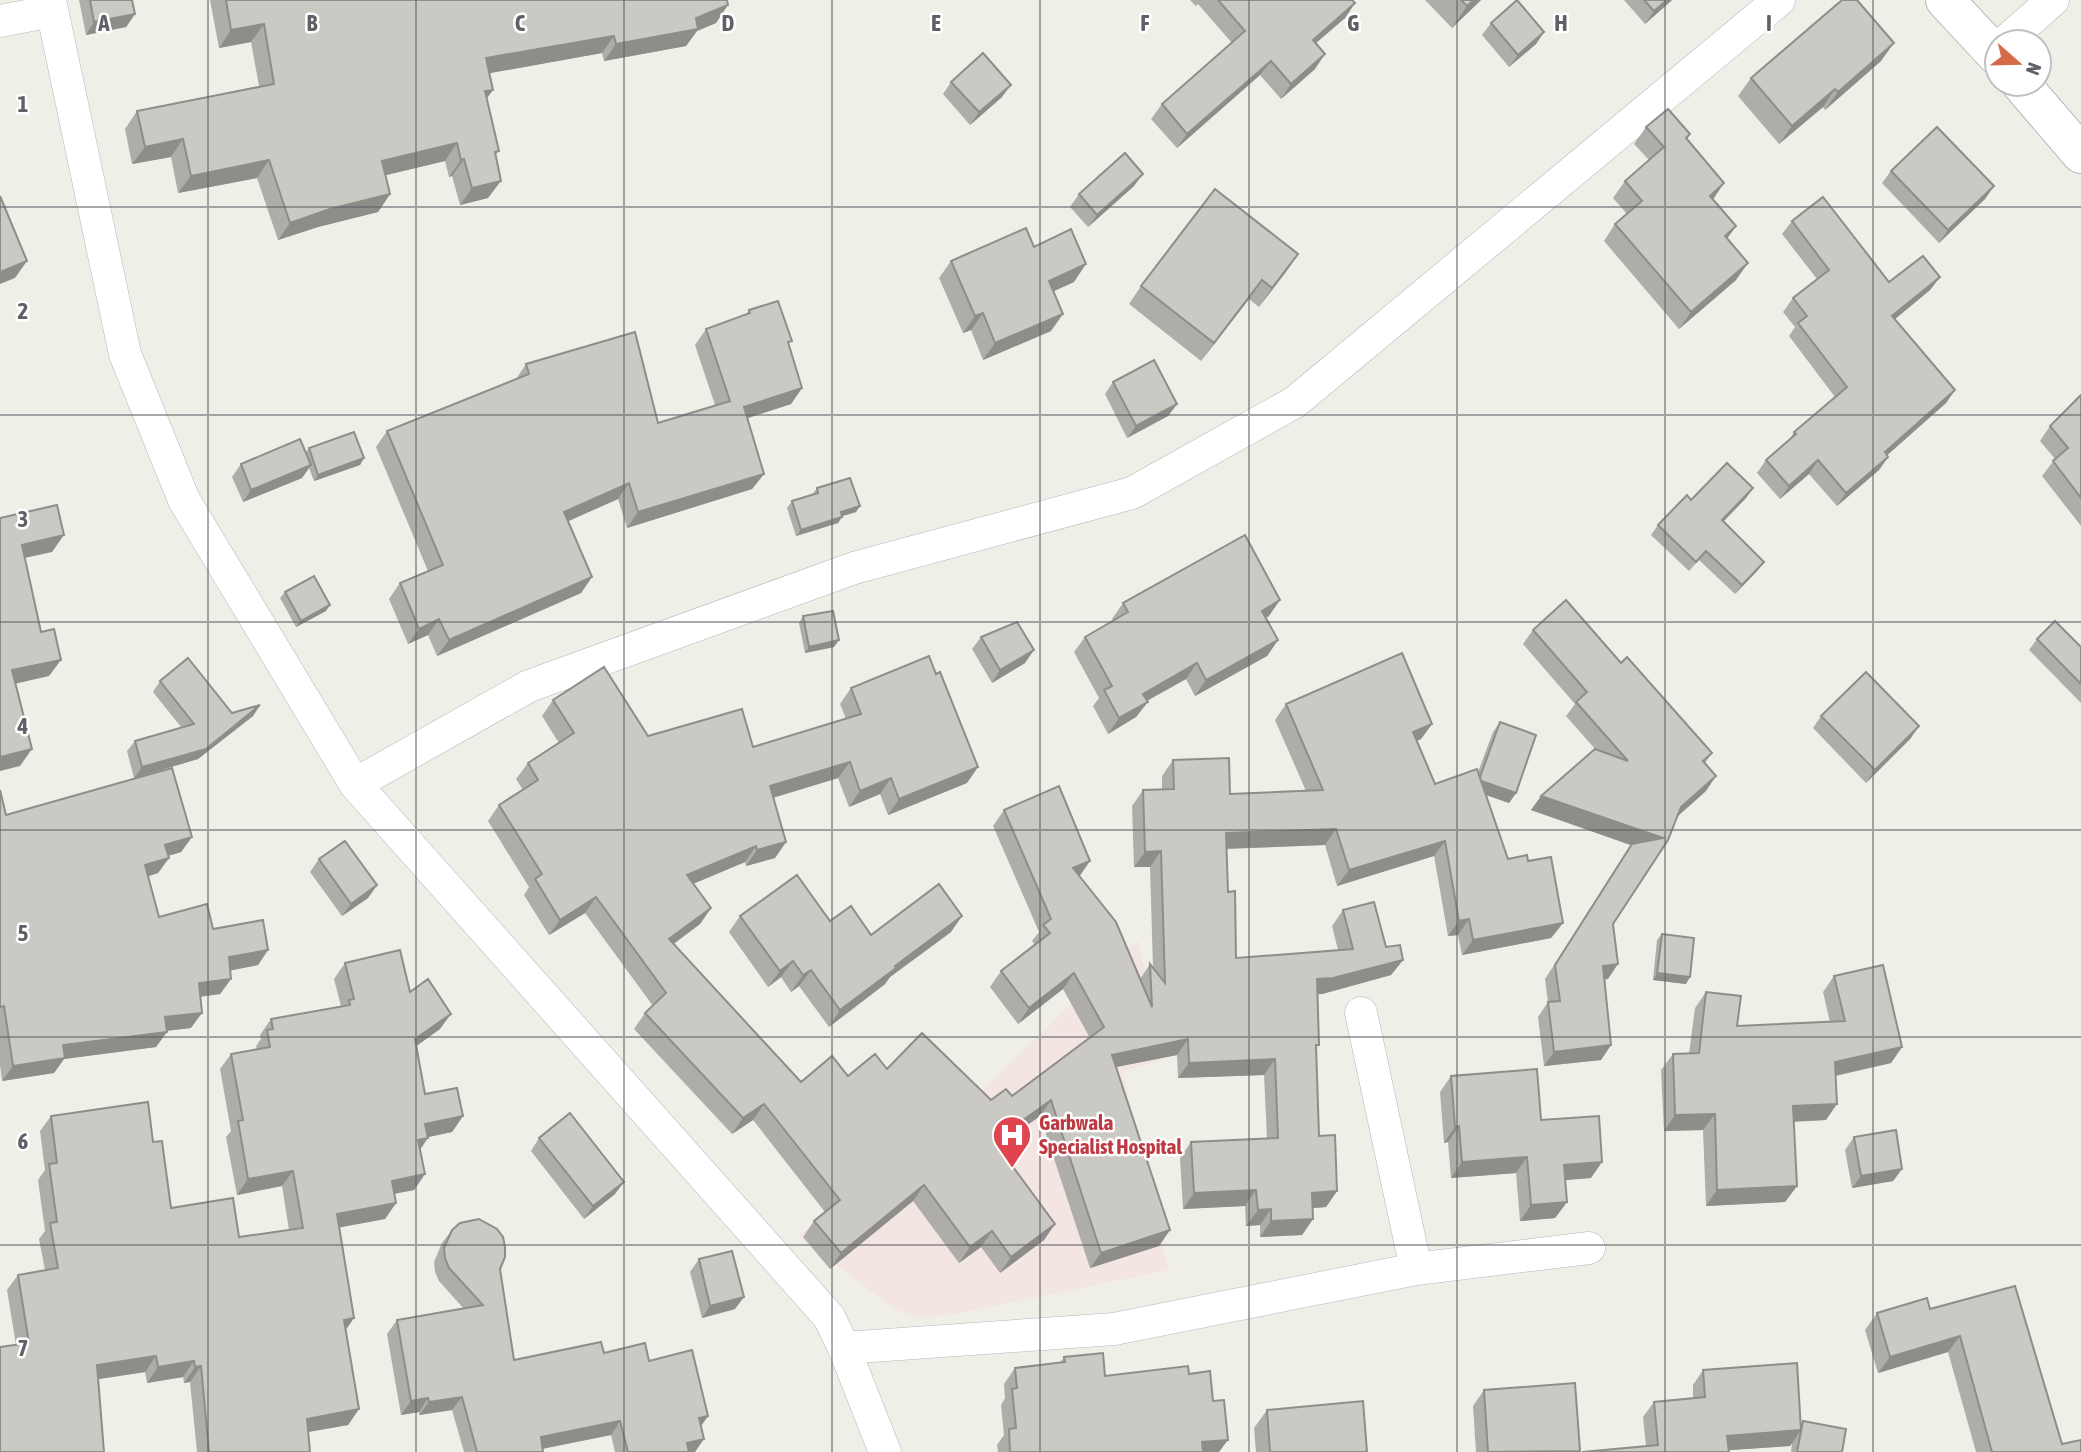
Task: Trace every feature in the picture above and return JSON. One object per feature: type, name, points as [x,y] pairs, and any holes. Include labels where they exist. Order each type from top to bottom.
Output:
[{"type":"street","points":[[355,785],[529,686],[854,568],[1132,493],[1295,402],[1779,0]]},
{"type":"street","points":[[1945,0],[1983,36]]},
{"type":"street","points":[[2022,28],[2053,0]]},
{"type":"street","points":[[0,21],[51,6],[125,354],[184,499],[355,785],[829,1317],[885,1452]]},
{"type":"street","points":[[2033,98],[2081,154]]},
{"type":"street","points":[[1361,1013],[1416,1269]]},
{"type":"street","points":[[844,1348],[1114,1329],[1416,1269],[1590,1248]]},
{"type":"shaded area","name":"Garbwala Specialist Hospital","points":[[1138,940],[1164,1060],[1122,1071],[1129,1095],[1121,1098],[1169,1270],[945,1316],[915,1317],[893,1308],[798,1236],[968,1103]]},
{"type":"building","points":[[90,0],[132,0],[135,14],[94,22]]},
{"type":"building","points":[[226,0],[727,0],[728,5],[696,18],[698,29],[616,44],[614,36],[486,58],[493,90],[485,91],[499,151],[495,152],[501,181],[472,188],[457,143],[382,161],[390,194],[330,209],[290,223],[269,160],[191,176],[183,139],[145,147],[137,111],[274,84],[264,24],[231,30]]},
{"type":"building","points":[[1218,0],[1352,0],[1355,3],[1313,40],[1325,54],[1291,84],[1271,61],[1187,134],[1162,104],[1245,31]]},
{"type":"building","points":[[1461,0],[1474,0],[1467,6]]},
{"type":"building","points":[[1517,0],[1544,32],[1518,55],[1491,23]]},
{"type":"building","points":[[1644,0],[1667,0],[1654,11]]},
{"type":"building","points":[[1842,0],[1857,0],[1894,43],[1838,92],[1835,89],[1792,126],[1751,78]]},
{"type":"building","points":[[983,53],[1011,85],[979,112],[951,82]]},
{"type":"building","points":[[1668,109],[1690,134],[1686,138],[1724,183],[1710,196],[1736,226],[1725,236],[1748,263],[1691,312],[1615,224],[1642,201],[1625,181],[1664,147],[1646,127]]},
{"type":"building","points":[[1937,127],[1994,186],[1948,230],[1891,171]]},
{"type":"building","points":[[1125,153],[1143,174],[1097,215],[1079,194]]},
{"type":"building","points":[[1215,189],[1298,254],[1272,288],[1262,280],[1214,343],[1141,286]]},
{"type":"building","points":[[0,196],[27,261],[0,272]]},
{"type":"building","points":[[1823,197],[1889,282],[1923,256],[1940,277],[1892,316],[1955,390],[1885,452],[1888,457],[1846,493],[1818,460],[1789,486],[1766,460],[1847,387],[1798,323],[1807,316],[1793,298],[1829,270],[1792,221]]},
{"type":"building","points":[[1026,228],[1034,247],[1071,229],[1086,264],[1049,281],[1063,314],[995,343],[983,313],[975,316],[951,261]]},
{"type":"building","points":[[778,301],[792,341],[788,342],[802,388],[744,407],[764,474],[638,512],[629,483],[564,512],[592,577],[449,640],[439,619],[419,629],[400,583],[443,565],[387,431],[529,374],[526,364],[635,332],[658,423],[730,401],[706,329],[750,313],[749,310]]},
{"type":"building","points":[[1154,360],[1177,404],[1136,426],[1113,382]]},
{"type":"building","points":[[2081,395],[2081,498],[2053,461],[2068,448],[2050,426]]},
{"type":"building","points":[[354,432],[364,458],[318,475],[309,448]]},
{"type":"building","points":[[300,439],[311,465],[251,490],[241,464]]},
{"type":"building","points":[[1727,463],[1753,488],[1722,520],[1764,562],[1742,585],[1706,551],[1696,562],[1658,525],[1687,495],[1691,500]]},
{"type":"building","points":[[850,478],[860,506],[841,512],[842,517],[801,530],[792,501],[818,493],[817,488]]},
{"type":"building","points":[[57,505],[64,535],[22,545],[41,632],[54,629],[61,660],[12,670],[32,749],[0,757],[0,518]]},
{"type":"building","points":[[1245,535],[1280,600],[1262,611],[1278,640],[1206,680],[1197,663],[1143,694],[1148,702],[1119,718],[1104,690],[1112,686],[1085,637],[1128,612],[1123,603]]},
{"type":"building","points":[[314,576],[330,605],[301,621],[285,592]]},
{"type":"building","points":[[1566,600],[1621,663],[1627,657],[1712,753],[1703,761],[1716,776],[1681,807],[1668,840],[1613,924],[1618,964],[1603,966],[1611,1045],[1554,1052],[1548,1002],[1560,1001],[1555,965],[1632,844],[1663,838],[1541,796],[1595,749],[1628,761],[1576,702],[1587,692],[1533,630]]},
{"type":"building","points":[[833,611],[839,640],[809,647],[803,616]]},
{"type":"building","points":[[2055,621],[2081,647],[2081,684],[2037,639]]},
{"type":"building","points":[[1017,622],[1034,650],[1000,670],[981,637]]},
{"type":"building","points":[[1402,653],[1432,724],[1413,732],[1435,784],[1477,769],[1508,859],[1527,855],[1528,861],[1551,857],[1563,923],[1473,940],[1469,919],[1459,921],[1445,841],[1349,870],[1336,829],[1226,833],[1228,892],[1235,891],[1236,958],[1353,949],[1343,910],[1374,902],[1386,947],[1400,945],[1403,960],[1333,978],[1317,979],[1319,1136],[1335,1135],[1337,1191],[1312,1193],[1313,1219],[1271,1221],[1271,1209],[1258,1210],[1256,1190],[1194,1193],[1191,1142],[1278,1138],[1275,1059],[1189,1063],[1188,1039],[1112,1055],[1170,1230],[1101,1253],[1051,1100],[994,1141],[1055,1224],[1011,1257],[992,1231],[970,1247],[924,1185],[841,1253],[814,1221],[840,1200],[764,1104],[743,1118],[645,1013],[666,993],[596,897],[560,920],[535,879],[542,874],[499,805],[538,780],[528,763],[574,733],[553,700],[604,667],[648,736],[742,709],[753,747],[861,714],[851,688],[929,656],[936,674],[940,672],[978,767],[899,799],[891,778],[860,791],[850,762],[770,786],[786,842],[757,850],[756,846],[687,875],[711,908],[669,939],[801,1082],[832,1056],[848,1076],[875,1054],[887,1069],[922,1033],[991,1100],[1006,1089],[1012,1096],[1104,1027],[1074,973],[1029,1008],[1001,971],[1050,933],[1043,925],[1051,919],[1004,810],[1059,786],[1090,861],[1073,868],[1116,922],[1152,1007],[1150,964],[1165,983],[1161,851],[1145,852],[1143,790],[1174,789],[1173,760],[1229,758],[1230,794],[1323,790],[1286,704]]},
{"type":"building","points":[[188,658],[232,713],[260,705],[206,749],[142,767],[135,741],[194,724],[160,681]]},
{"type":"building","points":[[1866,672],[1919,726],[1875,770],[1821,716]]},
{"type":"building","points":[[1500,722],[1536,735],[1516,793],[1481,781],[1480,777]]},
{"type":"building","points":[[172,768],[192,837],[165,845],[169,858],[145,865],[159,917],[207,904],[213,929],[263,920],[268,950],[229,957],[231,979],[199,983],[202,1013],[165,1017],[167,1032],[63,1045],[65,1058],[13,1066],[4,1006],[0,1007],[0,790],[6,815]]},
{"type":"building","points":[[345,841],[377,885],[351,904],[319,859]]},
{"type":"building","points":[[797,875],[830,921],[851,906],[871,935],[939,884],[962,916],[840,1010],[811,970],[803,975],[793,961],[780,971],[740,916]]},
{"type":"building","points":[[1662,934],[1694,938],[1690,977],[1657,973]]},
{"type":"building","points":[[400,950],[410,992],[428,979],[451,1014],[415,1039],[425,1094],[457,1088],[463,1116],[425,1124],[428,1138],[418,1140],[425,1174],[392,1181],[396,1203],[337,1214],[354,1318],[344,1320],[359,1409],[307,1419],[310,1452],[209,1452],[201,1366],[195,1367],[194,1361],[158,1367],[156,1356],[97,1365],[104,1452],[0,1452],[0,1347],[29,1343],[18,1275],[58,1268],[50,1223],[57,1222],[49,1164],[57,1163],[51,1116],[148,1102],[153,1142],[162,1141],[171,1208],[233,1198],[239,1237],[303,1228],[293,1171],[248,1179],[238,1121],[243,1120],[231,1054],[270,1047],[267,1030],[273,1029],[271,1019],[350,1005],[349,1000],[354,999],[345,963]]},
{"type":"building","points":[[1883,965],[1902,1047],[1835,1062],[1837,1104],[1793,1106],[1797,1186],[1717,1190],[1715,1114],[1675,1115],[1673,1054],[1699,1053],[1706,992],[1741,996],[1737,1026],[1845,1021],[1834,976]]},
{"type":"building","points":[[1537,1069],[1541,1120],[1599,1116],[1602,1162],[1564,1165],[1567,1202],[1531,1205],[1527,1157],[1462,1162],[1459,1126],[1455,1127],[1451,1076]]},
{"type":"building","points":[[570,1113],[624,1182],[593,1206],[539,1138]]},
{"type":"building","points":[[1896,1130],[1902,1169],[1861,1176],[1854,1137]]},
{"type":"building","points":[[479,1219],[497,1229],[503,1237],[505,1257],[500,1269],[514,1360],[601,1342],[604,1353],[645,1343],[649,1361],[692,1350],[708,1416],[699,1418],[704,1439],[687,1443],[689,1452],[628,1452],[620,1421],[541,1437],[543,1452],[477,1452],[462,1397],[429,1402],[428,1398],[411,1401],[397,1320],[483,1305],[449,1268],[444,1248],[452,1230],[460,1223]]},
{"type":"building","points":[[732,1251],[744,1297],[710,1306],[699,1259]]},
{"type":"building","points":[[2015,1286],[2062,1444],[2081,1440],[2081,1452],[1992,1452],[1960,1336],[1890,1357],[1877,1313],[1927,1298],[1930,1309]]},
{"type":"building","points":[[1103,1353],[1105,1376],[1188,1366],[1189,1374],[1210,1371],[1213,1401],[1224,1400],[1228,1440],[1202,1442],[1203,1452],[1010,1452],[1009,1429],[1016,1428],[1012,1389],[1017,1388],[1015,1368],[1065,1362],[1064,1357]]},
{"type":"building","points":[[1797,1363],[1801,1430],[1727,1436],[1729,1452],[1582,1452],[1658,1445],[1654,1402],[1705,1397],[1703,1370]]},
{"type":"building","points":[[1575,1383],[1580,1451],[1488,1452],[1484,1390]]},
{"type":"building","points":[[1363,1401],[1367,1452],[1270,1452],[1267,1410]]},
{"type":"building","points":[[1803,1421],[1846,1429],[1842,1452],[1797,1452]]},
{"type":"place","name":"Garbwala Specialist Hospital","points":[[1012,1169]]}]
